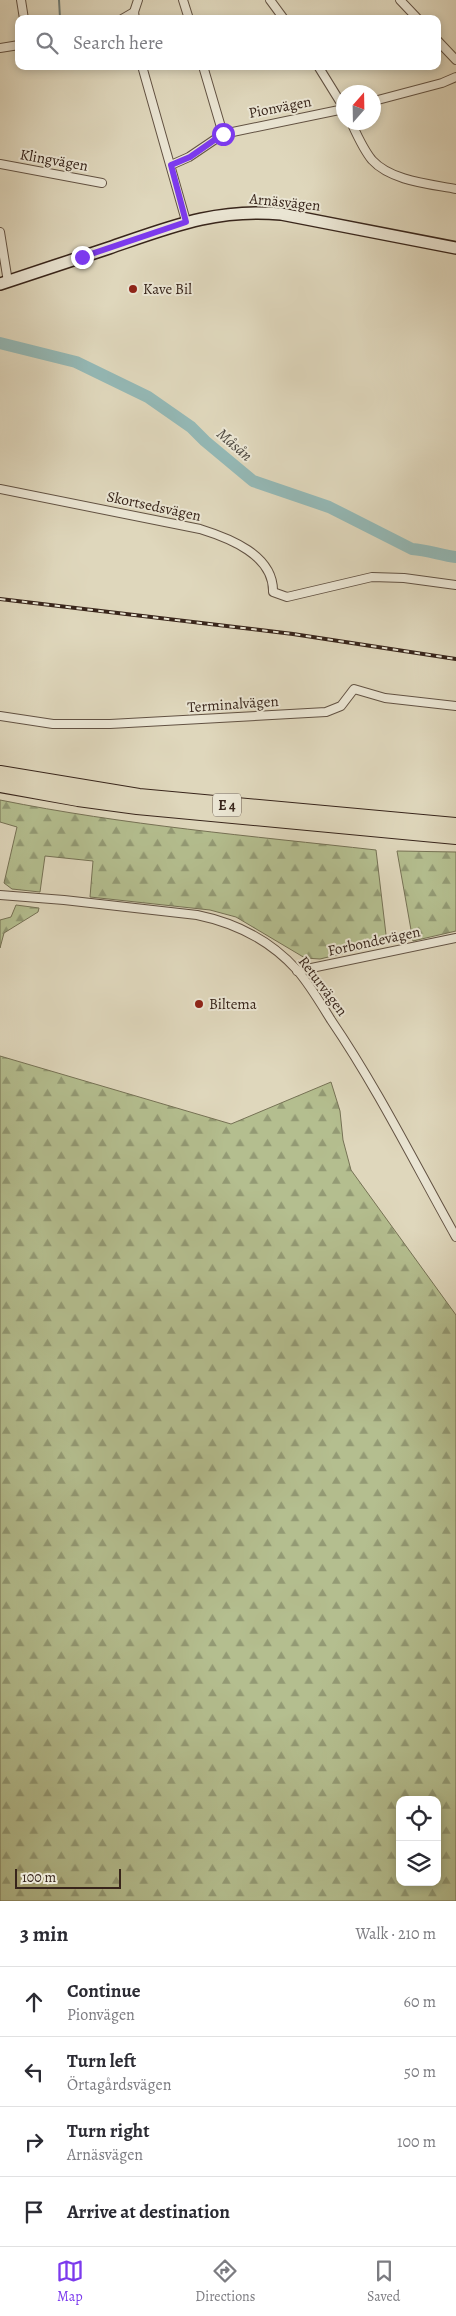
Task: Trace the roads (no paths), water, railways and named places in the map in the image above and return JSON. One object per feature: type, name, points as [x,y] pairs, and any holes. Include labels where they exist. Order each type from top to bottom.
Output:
[{"type":"highway","name":"E 4","points":[[0,773],[139,796],[456,825]]},
{"type":"highway","name":"E 4","points":[[0,785],[137,807],[456,837]]},
{"type":"street","points":[[21,0],[23,15]]},
{"type":"street","points":[[135,15],[138,0]]},
{"type":"street","points":[[183,0],[188,15]]},
{"type":"street","points":[[270,0],[281,15]]},
{"type":"street","points":[[400,0],[414,15]]},
{"type":"street","points":[[441,44],[456,60]]},
{"type":"street","points":[[0,48],[15,46]]},
{"type":"street","points":[[143,70],[186,222]]},
{"type":"street","points":[[204,70],[223,134]]},
{"type":"street","points":[[321,70],[336,94]]},
{"type":"street","points":[[381,100],[442,83],[456,77]]},
{"type":"street","name":"Pionvägen","points":[[171,165],[190,157],[223,134],[336,111]]},
{"type":"street","points":[[356,130],[373,160],[386,170],[402,177],[456,189]]},
{"type":"street","name":"Klingvägen","points":[[0,164],[102,182]]},
{"type":"street","name":"Arnäsvägen","points":[[4,283],[186,222],[225,213],[254,211],[272,213],[336,223],[456,248]]},
{"type":"street","points":[[0,232],[4,283]]},
{"type":"street","name":"Skortsedsvägen","points":[[0,488],[200,529],[222,536],[239,543],[263,565],[273,583],[273,592],[286,597],[372,577],[404,578],[456,585]]},
{"type":"street","name":"Terminalvägen","points":[[0,716],[52,724],[110,724],[326,712],[341,706],[354,689],[386,698],[456,706]]},
{"type":"street","name":"Returvägen","points":[[0,895],[64,900],[196,915],[218,919],[258,938],[297,970],[353,1053],[456,1237]]},
{"type":"street","name":"Forbondevägen","points":[[297,970],[456,938]]},
{"type":"waterway","points":[[59,0],[60,15]]},
{"type":"waterway","name":"Måsån","points":[[0,343],[76,362],[148,397],[191,427],[253,481],[329,507],[412,549],[456,557]]},
{"type":"railway","points":[[0,599],[293,634],[456,659]]},
{"type":"place","name":"Kave Bil","points":[[133,289]]},
{"type":"place","name":"Biltema","points":[[199,1004]]}]
